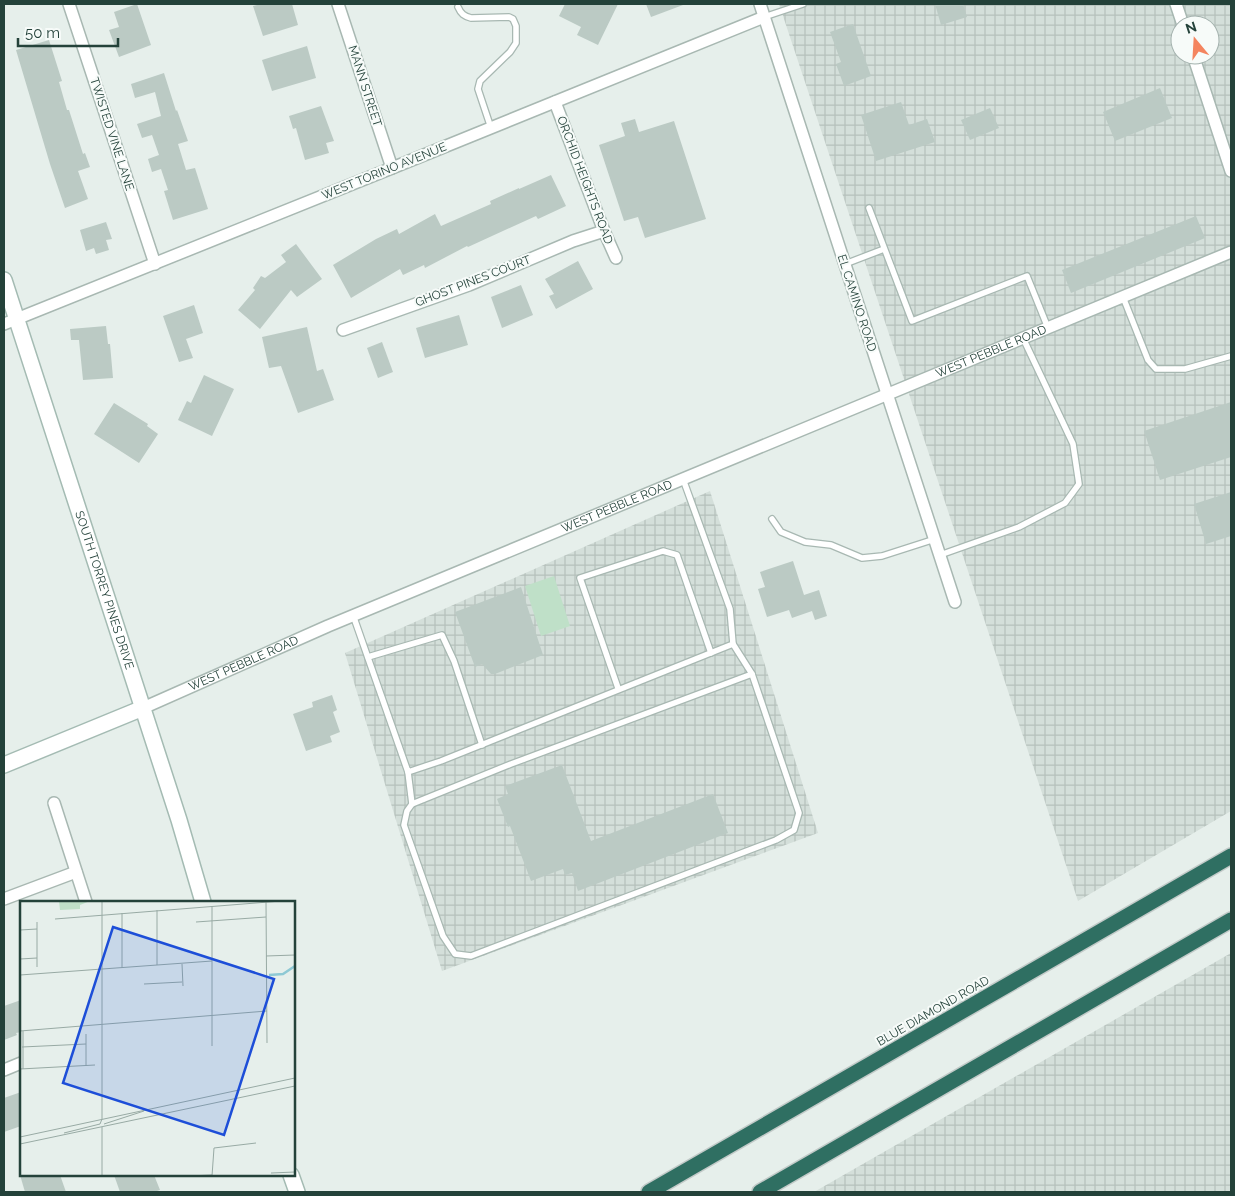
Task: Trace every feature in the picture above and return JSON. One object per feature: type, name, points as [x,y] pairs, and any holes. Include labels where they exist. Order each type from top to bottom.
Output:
[{"type":"highway","name":"BLUE DIAMOND ROAD","points":[[649,1192],[1231,856]]},
{"type":"highway","points":[[760,1192],[1231,920]]},
{"type":"street","name":"TWISTED VINE LANE","points":[[69,4],[155,264]]},
{"type":"street","name":"MANN STREET","points":[[338,4],[392,168]]},
{"type":"street","name":"EL CAMINO ROAD","points":[[760,4],[955,602]]},
{"type":"street","name":"WEST TORINO AVENUE","points":[[10,321],[764,17]]},
{"type":"street","points":[[1196,65],[1231,171]]},
{"type":"street","name":"ORCHID HEIGHTS ROAD","points":[[555,102],[616,258]]},
{"type":"street","name":"GHOST PINES COURT","points":[[343,330],[469,285],[572,241],[604,231]]},
{"type":"street","name":"WEST PEBBLE ROAD","points":[[4,765],[143,708],[353,615],[1231,252]]},
{"type":"street","name":"SOUTH TORREY PINES DRIVE","points":[[4,280],[10,321],[143,708],[203,901]]},
{"type":"street","points":[[54,803],[86,901]]},
{"type":"street","points":[[4,899],[76,872]]},
{"type":"street","points":[[4,1070],[20,1063]]},
{"type":"street","points":[[291,1176],[297,1192]]},
{"type":"lane","points":[[764,17],[803,4]]},
{"type":"lane","points":[[458,7],[460,14],[465,17],[509,17],[513,19],[516,26],[516,43],[510,52],[480,81],[478,88],[491,128]]},
{"type":"lane","points":[[869,208],[912,321],[1027,276],[1048,328]]},
{"type":"lane","points":[[845,264],[884,249]]},
{"type":"lane","points":[[1123,297],[1148,360],[1156,369],[1185,369],[1231,356]]},
{"type":"lane","points":[[940,555],[1019,528],[1065,503],[1080,484],[1073,444],[1022,338]]},
{"type":"lane","points":[[683,479],[730,609],[733,644],[752,674],[799,813],[794,830],[776,840],[471,956],[456,954],[443,936],[404,826],[407,811],[412,804],[511,764],[752,674]]},
{"type":"lane","points":[[772,519],[781,532],[805,542],[831,545],[862,558],[882,556],[935,539]]},
{"type":"lane","points":[[618,688],[580,578],[663,551],[677,555],[710,653]]},
{"type":"lane","points":[[353,615],[408,772],[412,804]]},
{"type":"lane","points":[[368,657],[442,635],[454,661],[482,745]]},
{"type":"lane","points":[[408,772],[482,745],[618,688],[733,644]]},
{"type":"shaded area","points":[[779,4],[1231,4],[1231,811],[1078,901]]},
{"type":"shaded area","points":[[710,491],[818,833],[442,971],[345,653]]},
{"type":"shaded area","points":[[1231,953],[1231,1192],[814,1192]]},
{"type":"green space","points":[[554,576],[570,626],[541,636],[525,586]]},
{"type":"building","points":[[137,4],[151,45],[119,57],[109,30],[119,27],[114,12]]},
{"type":"building","points":[[261,4],[292,4],[298,25],[263,36],[253,6]]},
{"type":"building","points":[[565,4],[618,4],[598,45],[577,35],[581,27],[559,16]]},
{"type":"building","points":[[646,4],[683,4],[683,5],[651,17]]},
{"type":"building","points":[[935,4],[963,4],[967,17],[941,25]]},
{"type":"building","points":[[853,24],[871,76],[844,86],[836,64],[841,62],[830,32]]},
{"type":"building","points":[[49,40],[62,81],[59,82],[67,110],[69,110],[83,154],[85,153],[90,167],[78,171],[88,199],[65,208],[16,50]]},
{"type":"building","points":[[307,46],[316,78],[272,91],[262,60]]},
{"type":"building","points":[[164,73],[188,141],[178,144],[186,170],[195,168],[208,209],[173,220],[164,191],[168,190],[161,169],[152,172],[148,159],[159,155],[152,135],[142,138],[137,124],[161,116],[155,92],[135,98],[131,84]]},
{"type":"building","points":[[1160,88],[1172,118],[1115,141],[1103,112]]},
{"type":"building","points":[[901,102],[909,125],[927,119],[935,142],[876,161],[861,115]]},
{"type":"building","points":[[321,106],[334,141],[326,143],[329,153],[305,160],[296,128],[293,129],[289,116]]},
{"type":"building","points":[[990,108],[999,128],[970,140],[961,120]]},
{"type":"building","points":[[635,119],[639,132],[674,121],[706,219],[645,238],[638,217],[624,221],[599,145],[625,136],[621,123]]},
{"type":"building","points":[[551,175],[566,206],[538,219],[536,216],[467,246],[425,268],[424,265],[403,275],[400,269],[351,298],[333,265],[376,239],[397,229],[399,234],[435,214],[441,226],[491,204],[490,201]]},
{"type":"building","points":[[1196,216],[1205,238],[1071,293],[1062,270]]},
{"type":"building","points":[[106,222],[112,239],[106,240],[109,250],[96,254],[94,248],[86,251],[80,230]]},
{"type":"building","points":[[296,244],[322,279],[297,297],[291,290],[260,329],[238,310],[255,290],[253,288],[261,276],[265,278],[286,262],[281,255]]},
{"type":"building","points":[[578,261],[593,289],[556,309],[549,296],[554,294],[545,279]]},
{"type":"building","points":[[521,285],[533,315],[502,328],[491,297]]},
{"type":"building","points":[[194,305],[203,333],[186,339],[193,358],[179,362],[163,316]]},
{"type":"building","points":[[459,315],[468,345],[425,358],[416,328]]},
{"type":"building","points":[[106,326],[108,344],[110,344],[113,378],[83,380],[79,340],[71,340],[70,329]]},
{"type":"building","points":[[307,327],[317,371],[323,369],[334,400],[298,413],[281,366],[269,368],[262,337]]},
{"type":"building","points":[[382,342],[393,372],[378,378],[367,348]]},
{"type":"building","points":[[204,375],[234,389],[212,436],[178,420],[187,401],[191,403]]},
{"type":"building","points":[[1231,402],[1231,457],[1160,480],[1144,431]]},
{"type":"building","points":[[114,403],[148,424],[147,426],[158,434],[139,463],[94,434]]},
{"type":"building","points":[[1231,492],[1231,536],[1206,544],[1194,504]]},
{"type":"building","points":[[793,561],[804,595],[819,590],[827,616],[815,620],[812,611],[792,618],[789,610],[767,617],[758,589],[765,587],[760,572]]},
{"type":"building","points":[[521,587],[543,655],[495,674],[491,674],[482,664],[475,667],[455,612]]},
{"type":"building","points":[[332,695],[337,710],[333,712],[340,732],[330,736],[332,742],[306,751],[293,714],[313,707],[312,702]]},
{"type":"building","points":[[562,765],[591,841],[713,794],[728,833],[578,891],[572,873],[565,875],[563,869],[531,881],[510,826],[508,827],[497,799],[508,794],[505,786]]},
{"type":"building","points":[[20,1000],[20,1032],[4,1040],[4,1006]]},
{"type":"building","points":[[20,1092],[20,1126],[4,1132],[4,1098]]},
{"type":"building","points":[[20,1176],[60,1176],[66,1192],[25,1192]]},
{"type":"building","points":[[114,1176],[154,1176],[160,1190],[154,1192],[120,1192]]}]
